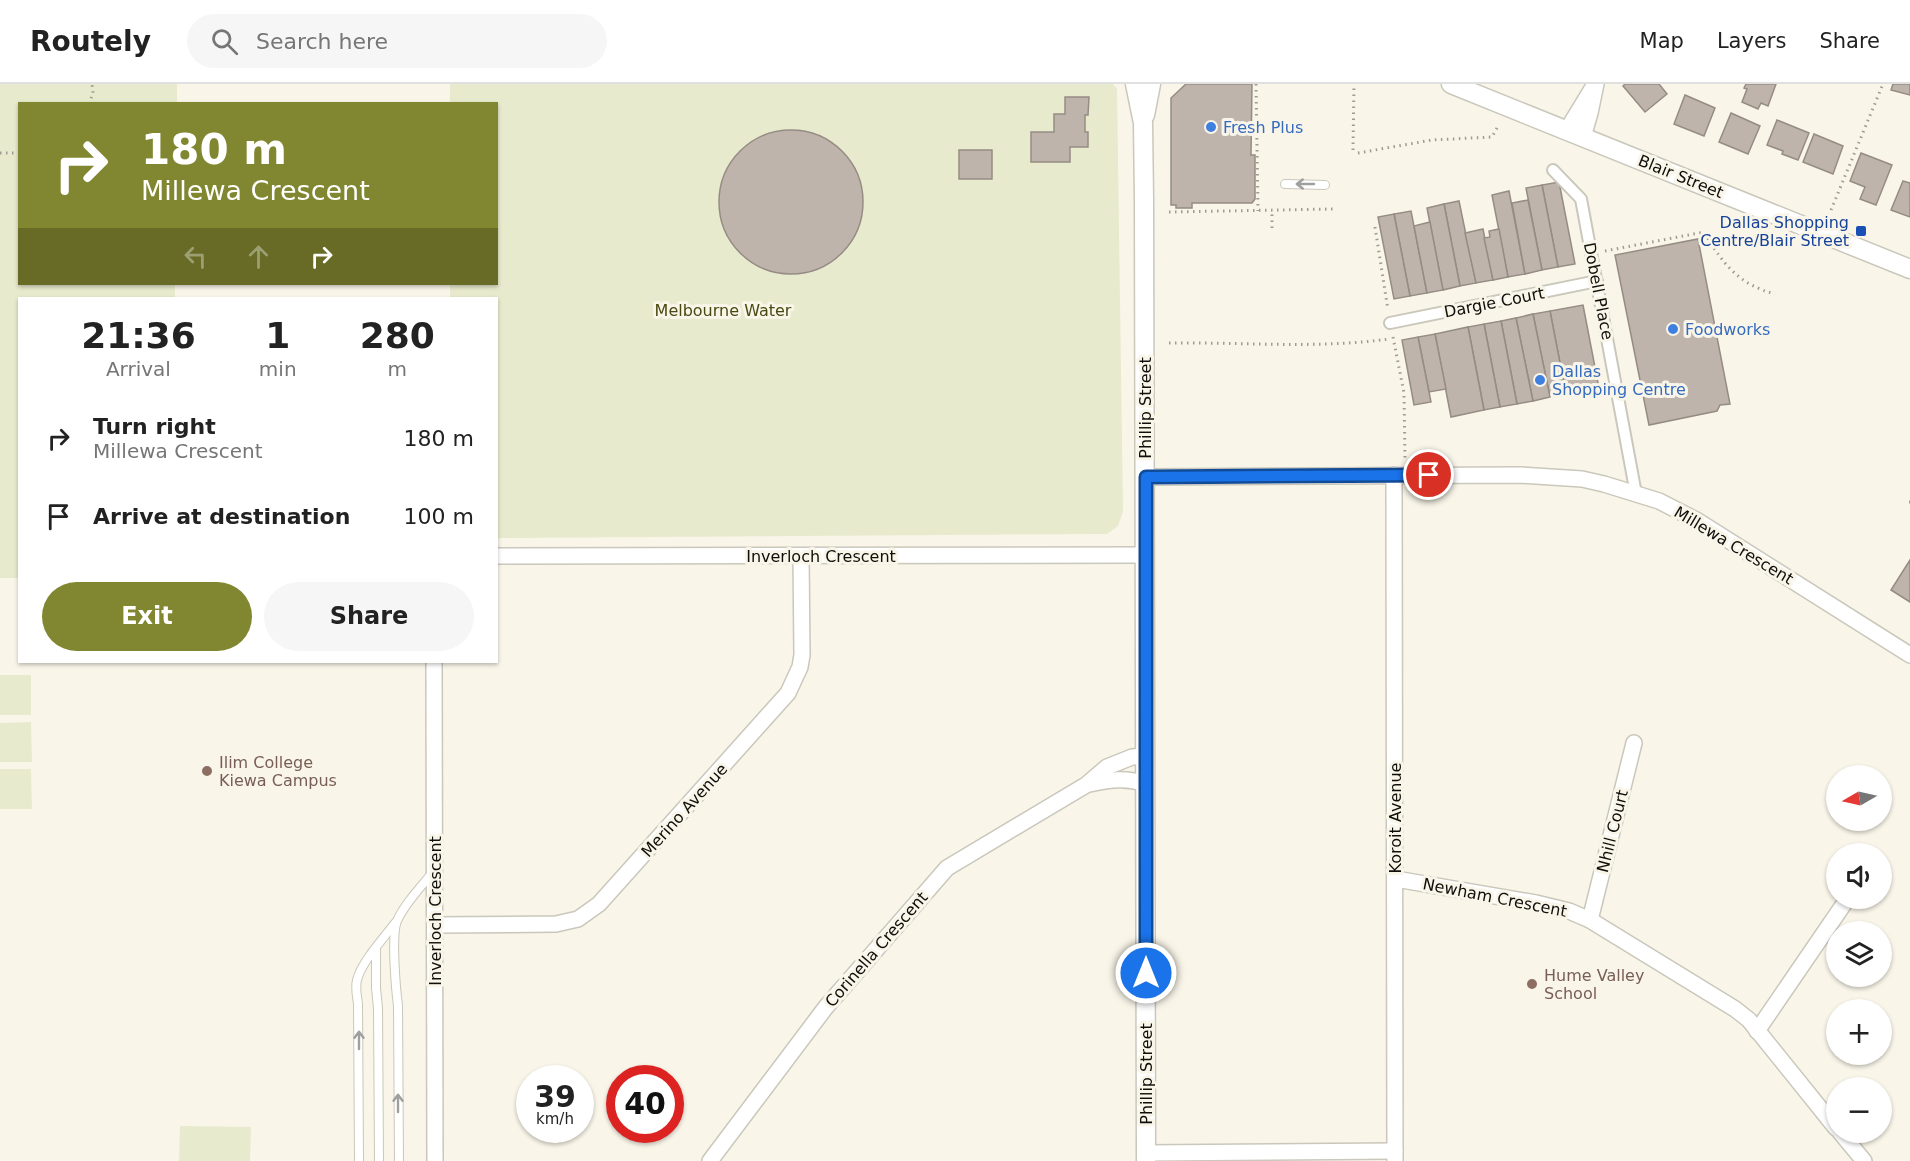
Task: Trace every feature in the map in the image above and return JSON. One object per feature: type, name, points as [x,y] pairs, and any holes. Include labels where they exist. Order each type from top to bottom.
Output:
[{"type":"street","name":"Phillip Street","points":[[1136,84],[1143,123],[1146,477],[1146,1157]]},
{"type":"street","name":"Phillip Street","points":[[1143,123],[1151,84]]},
{"type":"street","name":"Blair Street","points":[[1451,84],[1910,269]]},
{"type":"street","points":[[1575,133],[1590,113],[1595,84]]},
{"type":"street","name":"Dobell Place","points":[[1553,170],[1581,199],[1636,494]]},
{"type":"street","name":"Dargie Court","points":[[1390,323],[1597,281]]},
{"type":"street","name":"Millewa Crescent","points":[[1146,477],[1400,475],[1546,476],[1582,479],[1659,501],[1698,521],[1910,655]]},
{"type":"street","name":"Koroit Avenue","points":[[1395,1156],[1400,475]]},
{"type":"street","name":"Inverloch Crescent","points":[[498,556],[1145,555]]},
{"type":"street","name":"Merino Avenue","points":[[435,925],[556,924],[578,919],[599,904],[788,693],[795,680],[802,655],[801,556]]},
{"type":"street","name":"Inverloch Crescent","points":[[434,663],[435,1161]]},
{"type":"street","name":"Nhill Court","points":[[1590,920],[1634,743]]},
{"type":"street","name":"Corinella Crescent","points":[[710,1161],[843,985],[947,868],[1086,785],[1107,767],[1132,757],[1146,756]]},
{"type":"street","name":"Corinella Crescent","points":[[1086,785],[1120,780],[1146,784]]},
{"type":"street","name":"Newham Crescent","points":[[1396,879],[1536,903],[1569,911],[1590,920],[1735,1009],[1757,1030],[1826,1116]]},
{"type":"street","points":[[1757,1030],[1840,909]]},
{"type":"street","points":[[1849,1143],[1864,1161]]},
{"type":"street","points":[[1146,1157],[1395,1156]]},
{"type":"lane","points":[[1285,184],[1325,184]]},
{"type":"lane","points":[[359,1161],[357,978],[413,896],[435,871]]},
{"type":"lane","points":[[398,919],[395,929],[395,988],[398,1006],[399,1161]]},
{"type":"lane","points":[[376,949],[379,1161]]},
{"type":"path","points":[[90,102],[93,93],[92,84]]},
{"type":"path","points":[[1256,84],[1258,211]]},
{"type":"path","points":[[1353,150],[1354,84]]},
{"type":"path","points":[[1831,210],[1883,84]]},
{"type":"path","points":[[1358,153],[1431,140],[1492,137],[1497,128]]},
{"type":"path","points":[[0,153],[18,153]]},
{"type":"path","points":[[1169,212],[1333,209]]},
{"type":"path","points":[[1272,211],[1272,228]]},
{"type":"path","points":[[1375,227],[1404,393],[1400,475]]},
{"type":"path","points":[[1592,253],[1704,232],[1720,258],[1739,277],[1759,290],[1775,294]]},
{"type":"path","points":[[1169,343],[1326,344],[1394,338]]},
{"type":"green space","points":[[0,84],[177,84],[177,102],[18,102],[18,285],[175,285],[175,297],[18,297],[18,578],[0,578]]},
{"type":"green space","name":"Melbourne Water","points":[[450,84],[1113,84],[1117,89],[1123,511],[1118,526],[1107,534],[498,538],[498,297],[450,297],[450,285],[498,285],[498,102],[450,102]]},
{"type":"green space","points":[[0,675],[31,675],[31,715],[0,715]]},
{"type":"green space","points":[[31,722],[32,762],[0,762],[0,723]]},
{"type":"green space","points":[[0,769],[31,769],[32,809],[0,809]]},
{"type":"green space","points":[[180,1126],[251,1127],[250,1161],[179,1161]]},
{"type":"building","name":"Fresh Plus","points":[[1186,84],[1252,84],[1251,155],[1255,155],[1255,199],[1252,203],[1192,203],[1192,208],[1176,208],[1176,205],[1171,205],[1171,98]]},
{"type":"building","points":[[1625,84],[1659,84],[1667,94],[1645,112],[1623,86]]},
{"type":"building","points":[[1746,84],[1776,84],[1768,106],[1761,103],[1758,109],[1742,102],[1747,89],[1744,88]]},
{"type":"building","points":[[1893,84],[1910,84],[1910,95],[1891,90]]},
{"type":"building","points":[[1685,95],[1715,108],[1704,136],[1674,124]]},
{"type":"building","points":[[1065,97],[1089,97],[1088,115],[1085,115],[1088,147],[1070,147],[1070,162],[1031,162],[1031,132],[1054,132],[1054,114],[1065,114]]},
{"type":"building","points":[[1731,113],[1760,126],[1748,154],[1719,142]]},
{"type":"building","points":[[1777,120],[1809,133],[1798,160],[1767,145]]},
{"type":"building","points":[[791,130],[818,136],[831,142],[842,151],[851,162],[857,175],[863,202],[857,229],[851,242],[842,253],[831,262],[818,268],[791,274],[764,268],[751,262],[740,253],[731,242],[725,229],[719,202],[725,175],[731,162],[740,151],[751,142],[764,136]]},
{"type":"building","points":[[1814,134],[1843,146],[1833,174],[1803,162]]},
{"type":"building","points":[[959,150],[992,150],[992,179],[959,179]]},
{"type":"building","points":[[1861,153],[1892,165],[1876,205],[1860,199],[1865,187],[1850,181]]},
{"type":"building","points":[[1903,181],[1910,183],[1910,217],[1891,210]]},
{"type":"building","points":[[1559,182],[1575,264],[1558,267],[1542,185]]},
{"type":"building","points":[[1542,185],[1558,267],[1542,270],[1526,188]]},
{"type":"building","points":[[1509,191],[1525,274],[1508,277],[1492,195]]},
{"type":"building","points":[[1528,200],[1542,270],[1525,274],[1512,203]]},
{"type":"building","points":[[1459,201],[1476,283],[1460,286],[1444,204]]},
{"type":"building","points":[[1444,204],[1460,286],[1443,290],[1427,208]]},
{"type":"building","points":[[1411,211],[1427,293],[1410,296],[1394,214]]},
{"type":"building","points":[[1394,214],[1410,296],[1394,299],[1378,217]]},
{"type":"building","points":[[1430,222],[1443,290],[1427,293],[1414,226]]},
{"type":"building","points":[[1483,229],[1493,280],[1476,283],[1465,233]]},
{"type":"building","points":[[1499,229],[1508,277],[1493,280],[1484,238],[1490,237],[1489,231]]},
{"type":"building","name":"Foodworks","points":[[1698,239],[1730,404],[1720,405],[1717,411],[1649,425],[1615,255]]},
{"type":"building","points":[[1583,305],[1599,388],[1566,394],[1550,311]]},
{"type":"building","points":[[1550,311],[1566,394],[1558,396],[1557,391],[1549,393],[1533,314]]},
{"type":"building","points":[[1533,314],[1550,397],[1533,401],[1516,318]]},
{"type":"building","points":[[1516,318],[1533,401],[1517,404],[1501,321]]},
{"type":"building","points":[[1501,321],[1517,404],[1500,407],[1484,324]]},
{"type":"building","points":[[1484,324],[1500,407],[1484,410],[1468,327]]},
{"type":"building","points":[[1468,327],[1484,410],[1451,417],[1435,334]]},
{"type":"building","points":[[1435,334],[1446,389],[1429,392],[1418,337]]},
{"type":"building","points":[[1418,337],[1431,402],[1414,405],[1402,340]]},
{"type":"building","points":[[1910,560],[1910,602],[1891,590]]},
{"type":"place","name":"Fresh Plus","points":[[1211,127]]},
{"type":"place","name":"Dallas Shopping Centre/Blair Street","points":[[1861,231]]},
{"type":"place","name":"Foodworks","points":[[1673,329]]},
{"type":"place","name":"Dallas Shopping Centre","points":[[1540,380]]},
{"type":"place","name":"Ilim College Kiewa Campus","points":[[207,771]]},
{"type":"place","name":"Hume Valley School","points":[[1532,984]]},
{"type":"route","points":[[1146,973],[1146,477],[1429,475]]}]
